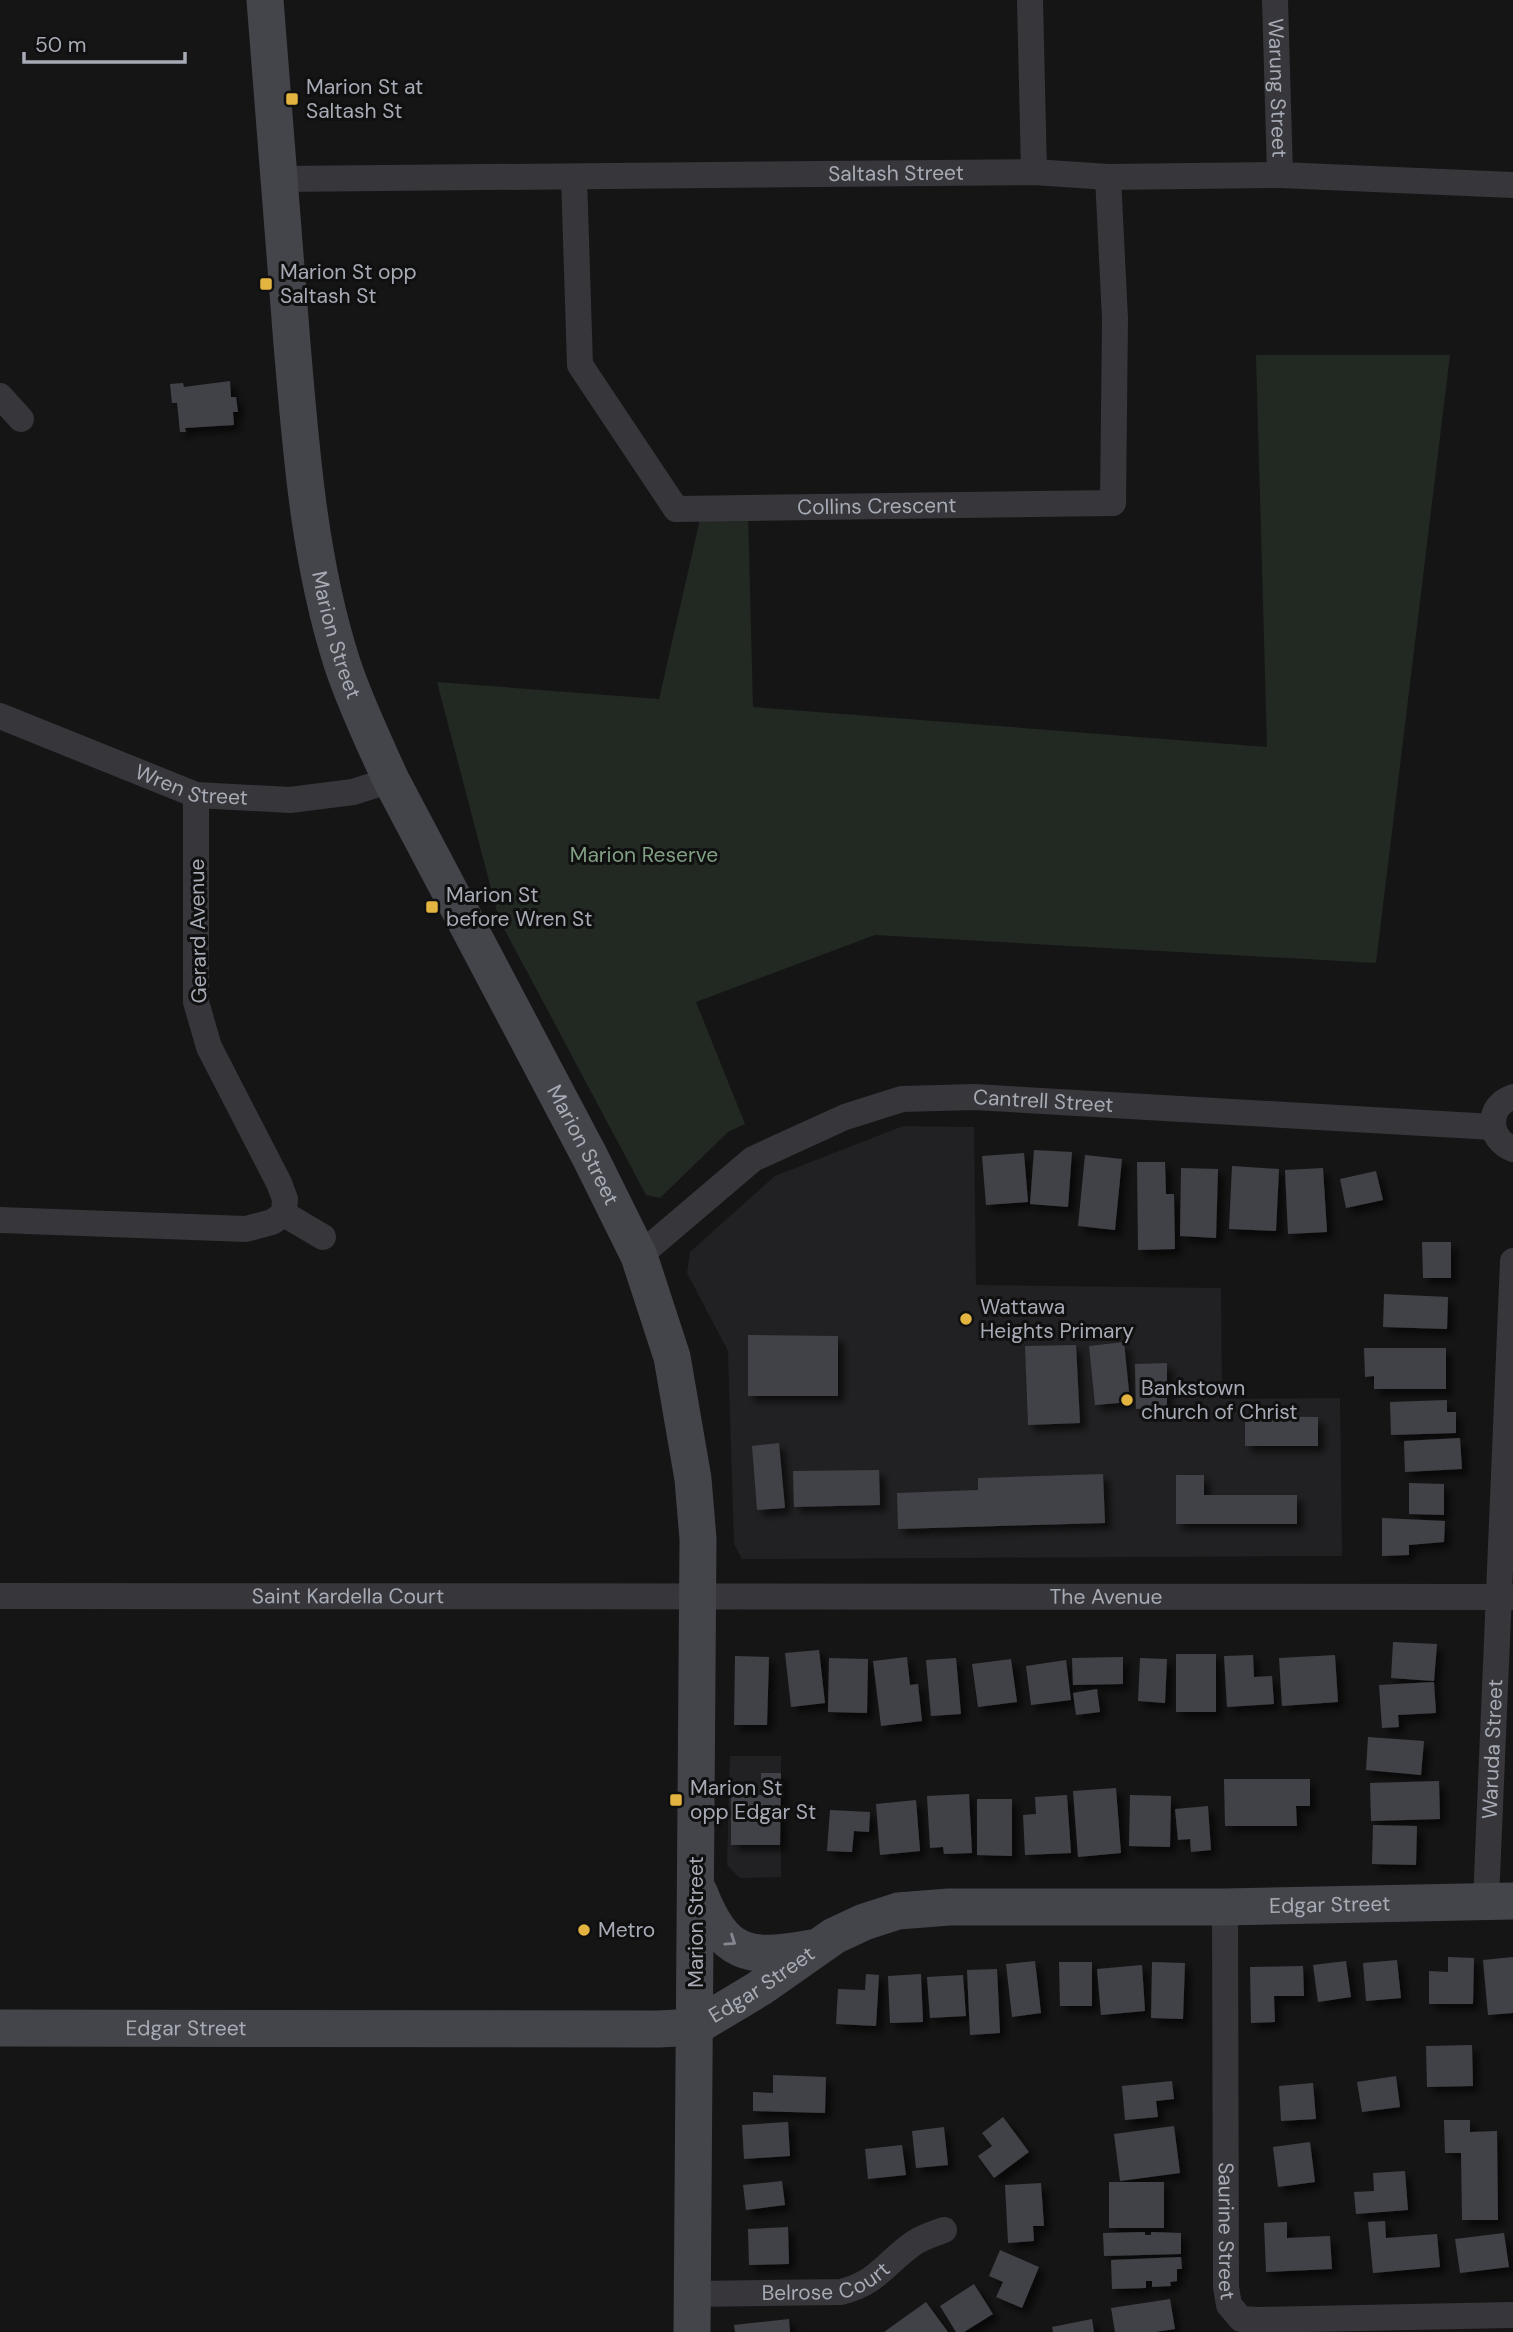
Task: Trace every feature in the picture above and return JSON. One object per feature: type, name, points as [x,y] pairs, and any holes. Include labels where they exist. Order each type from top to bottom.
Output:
[{"type":"main road","name":"Marion Street","points":[[265,0],[300,439],[311,523],[342,662],[364,721],[391,780],[590,1157],[639,1256],[672,1357],[685,1422],[696,1515],[698,1598],[692,2332]]},
{"type":"main road","points":[[696,1885],[710,1920],[722,1936],[737,1947],[758,1954],[785,1953],[817,1947]]},
{"type":"main road","name":"Edgar Street","points":[[0,2028],[695,2027],[761,1988],[834,1936],[863,1922],[898,1911],[948,1907],[1225,1907],[1499,1901]]},
{"type":"street","points":[[1030,0],[1034,172]]},
{"type":"street","name":"Warung Street","points":[[1275,0],[1280,175]]},
{"type":"street","name":"Saltash Street","points":[[280,178],[1034,172],[1108,177],[1280,175],[1513,185]]},
{"type":"street","name":"Collins Crescent","points":[[574,177],[580,365],[676,509],[1113,503],[1115,319],[1108,177]]},
{"type":"street","points":[[0,397],[21,419]]},
{"type":"street","name":"Wren Street","points":[[0,716],[197,795],[290,800],[353,792],[391,780]]},
{"type":"street","name":"Gerard Avenue","points":[[197,795],[196,1002],[209,1047],[279,1183],[285,1199],[284,1214]]},
{"type":"street","name":"Cantrell Street","points":[[639,1256],[753,1159],[845,1117],[902,1099],[974,1097],[1493,1127]]},
{"type":"street","points":[[1513,1097],[1500,1103],[1495,1110],[1493,1127],[1498,1140],[1513,1149]]},
{"type":"street","points":[[0,1220],[246,1229],[272,1222],[284,1214],[323,1237]]},
{"type":"street","name":"Waruda Street","points":[[1499,1901],[1513,1261]]},
{"type":"street","name":"Saint Kardella Court","points":[[0,1596],[698,1598]]},
{"type":"street","name":"The Avenue","points":[[698,1598],[1505,1597]]},
{"type":"street","name":"Saurine Street","points":[[1225,1907],[1226,2287],[1229,2305],[1241,2319],[1259,2320],[1513,2315]]},
{"type":"street","name":"Belrose Court","points":[[692,2294],[841,2292],[874,2278],[916,2242],[944,2230]]},
{"type":"shaded area","name":"Wattawa Heights Primary","points":[[903,1126],[974,1127],[976,1285],[1221,1288],[1222,1399],[1340,1398],[1342,1556],[742,1559],[734,1544],[728,1351],[687,1273],[690,1252],[775,1176]]},
{"type":"shaded area","points":[[730,1756],[781,1756],[781,1877],[740,1878],[727,1865]]},
{"type":"green space","name":"Marion Reserve","points":[[1256,355],[1450,355],[1376,963],[875,935],[696,1002],[745,1124],[728,1132],[660,1198],[646,1195],[499,919],[437,682],[659,699],[701,515],[748,514],[753,707],[1267,747]]},
{"type":"building","points":[[230,381],[231,397],[236,397],[238,412],[233,412],[234,425],[185,428],[186,432],[180,432],[177,403],[172,403],[170,384],[183,383],[184,387]]},
{"type":"building","points":[[1034,1150],[1072,1152],[1068,1207],[1030,1204]]},
{"type":"building","points":[[1024,1153],[1028,1202],[986,1205],[982,1156]]},
{"type":"building","points":[[1085,1155],[1122,1159],[1115,1230],[1078,1226]]},
{"type":"building","points":[[1137,1162],[1165,1162],[1166,1194],[1174,1194],[1175,1249],[1138,1250]]},
{"type":"building","points":[[1232,1166],[1279,1169],[1276,1231],[1229,1229]]},
{"type":"building","points":[[1181,1168],[1218,1169],[1216,1238],[1180,1236]]},
{"type":"building","points":[[1323,1168],[1327,1232],[1288,1234],[1285,1170]]},
{"type":"building","points":[[1376,1171],[1383,1200],[1346,1208],[1340,1179]]},
{"type":"building","points":[[1422,1242],[1451,1242],[1451,1278],[1423,1278]]},
{"type":"building","points":[[1384,1294],[1448,1297],[1447,1329],[1383,1327]]},
{"type":"building","points":[[748,1335],[838,1336],[838,1396],[748,1396]]},
{"type":"building","points":[[1124,1342],[1130,1402],[1095,1405],[1089,1346]]},
{"type":"building","points":[[1076,1345],[1080,1423],[1028,1425],[1025,1346]]},
{"type":"building","points":[[1364,1348],[1446,1348],[1446,1389],[1374,1389],[1374,1376],[1365,1377]]},
{"type":"building","points":[[1167,1363],[1167,1408],[1136,1409],[1135,1364]]},
{"type":"building","points":[[1447,1400],[1447,1412],[1456,1412],[1456,1433],[1391,1435],[1390,1402]]},
{"type":"building","points":[[1245,1416],[1318,1417],[1318,1446],[1245,1446]]},
{"type":"building","points":[[1460,1438],[1462,1469],[1405,1472],[1404,1441]]},
{"type":"building","points":[[779,1443],[785,1508],[757,1510],[752,1446]]},
{"type":"building","points":[[879,1470],[880,1505],[794,1507],[793,1471]]},
{"type":"building","points":[[1103,1474],[1105,1523],[898,1529],[897,1493],[978,1490],[978,1478]]},
{"type":"building","points":[[1176,1475],[1204,1475],[1204,1495],[1297,1495],[1297,1524],[1176,1524]]},
{"type":"building","points":[[1409,1483],[1444,1484],[1444,1515],[1409,1514]]},
{"type":"building","points":[[1382,1518],[1445,1521],[1444,1542],[1409,1545],[1409,1555],[1382,1556]]},
{"type":"building","points":[[1393,1642],[1437,1644],[1434,1681],[1391,1678]]},
{"type":"building","points":[[819,1650],[825,1703],[791,1707],[785,1653]]},
{"type":"building","points":[[1176,1654],[1216,1654],[1216,1712],[1176,1712]]},
{"type":"building","points":[[1253,1655],[1254,1677],[1272,1676],[1274,1704],[1227,1707],[1224,1656]]},
{"type":"building","points":[[1335,1655],[1338,1702],[1282,1706],[1279,1658]]},
{"type":"building","points":[[735,1656],[769,1657],[767,1725],[734,1725]]},
{"type":"building","points":[[907,1657],[910,1685],[918,1684],[922,1721],[881,1726],[873,1661]]},
{"type":"building","points":[[1123,1657],[1123,1684],[1073,1685],[1072,1658]]},
{"type":"building","points":[[829,1658],[868,1659],[867,1713],[828,1712]]},
{"type":"building","points":[[956,1658],[961,1714],[931,1716],[926,1660]]},
{"type":"building","points":[[1140,1658],[1167,1659],[1165,1703],[1138,1701]]},
{"type":"building","points":[[1011,1659],[1017,1702],[978,1707],[972,1664]]},
{"type":"building","points":[[1066,1660],[1071,1700],[1031,1705],[1026,1666]]},
{"type":"building","points":[[1434,1682],[1436,1713],[1398,1715],[1399,1727],[1382,1728],[1379,1685]]},
{"type":"building","points":[[1097,1689],[1100,1712],[1076,1715],[1073,1693]]},
{"type":"building","points":[[1368,1737],[1424,1741],[1421,1775],[1366,1770]]},
{"type":"building","points":[[761,1773],[781,1773],[780,1845],[731,1845],[731,1795],[761,1795]]},
{"type":"building","points":[[1224,1779],[1310,1779],[1310,1806],[1296,1806],[1297,1826],[1225,1826]]},
{"type":"building","points":[[1439,1781],[1440,1819],[1371,1821],[1370,1783]]},
{"type":"building","points":[[1116,1788],[1121,1853],[1078,1857],[1073,1791]]},
{"type":"building","points":[[969,1794],[972,1853],[944,1854],[943,1847],[930,1848],[927,1796]]},
{"type":"building","points":[[1067,1795],[1071,1853],[1025,1855],[1023,1815],[1036,1814],[1035,1797]]},
{"type":"building","points":[[1130,1795],[1171,1796],[1170,1847],[1129,1846]]},
{"type":"building","points":[[977,1799],[1012,1799],[1012,1856],[977,1855]]},
{"type":"building","points":[[916,1800],[920,1851],[880,1855],[876,1804]]},
{"type":"building","points":[[1208,1806],[1211,1850],[1191,1852],[1190,1839],[1178,1840],[1175,1809]]},
{"type":"building","points":[[830,1810],[870,1812],[869,1832],[854,1831],[852,1852],[827,1851]]},
{"type":"building","points":[[1373,1825],[1417,1826],[1416,1865],[1372,1864]]},
{"type":"building","points":[[1448,1957],[1474,1958],[1473,2004],[1429,2004],[1429,1971],[1448,1972]]},
{"type":"building","points":[[1513,1957],[1513,2013],[1488,2015],[1483,1960]]},
{"type":"building","points":[[1397,1960],[1401,1998],[1366,2001],[1363,1963]]},
{"type":"building","points":[[1035,1961],[1041,2013],[1012,2017],[1006,1964]]},
{"type":"building","points":[[1346,1961],[1351,1997],[1318,2002],[1313,1965]]},
{"type":"building","points":[[1059,1962],[1092,1962],[1092,2006],[1060,2006]]},
{"type":"building","points":[[1152,1962],[1185,1963],[1183,2019],[1151,2018]]},
{"type":"building","points":[[1142,1965],[1145,2011],[1101,2015],[1097,1969]]},
{"type":"building","points":[[1303,1966],[1304,1996],[1274,1996],[1275,2022],[1251,2023],[1250,1967]]},
{"type":"building","points":[[997,1969],[1000,2033],[970,2035],[967,1970]]},
{"type":"building","points":[[866,1974],[879,1975],[876,2026],[836,2024],[838,1989],[865,1990]]},
{"type":"building","points":[[921,1974],[923,2022],[890,2023],[888,1976]]},
{"type":"building","points":[[963,1975],[966,2016],[930,2018],[927,1977]]},
{"type":"building","points":[[1472,2045],[1473,2086],[1427,2087],[1426,2046]]},
{"type":"building","points":[[773,2075],[826,2077],[825,2113],[753,2111],[753,2092],[773,2093]]},
{"type":"building","points":[[1396,2076],[1400,2107],[1362,2112],[1357,2082]]},
{"type":"building","points":[[1172,2081],[1174,2099],[1156,2101],[1158,2117],[1125,2120],[1122,2086]]},
{"type":"building","points":[[1313,2083],[1316,2119],[1281,2121],[1279,2086]]},
{"type":"building","points":[[1003,2117],[1029,2152],[994,2178],[978,2156],[992,2146],[982,2133]]},
{"type":"building","points":[[1444,2120],[1470,2120],[1470,2132],[1497,2131],[1498,2220],[1462,2220],[1461,2153],[1445,2153]]},
{"type":"building","points":[[788,2122],[790,2156],[744,2159],[742,2125]]},
{"type":"building","points":[[1174,2126],[1180,2173],[1120,2181],[1114,2134]]},
{"type":"building","points":[[944,2127],[948,2165],[916,2168],[912,2131]]},
{"type":"building","points":[[1310,2142],[1315,2182],[1278,2187],[1273,2147]]},
{"type":"building","points":[[902,2145],[906,2175],[868,2179],[865,2149]]},
{"type":"building","points":[[1405,2171],[1408,2210],[1356,2214],[1354,2192],[1374,2191],[1373,2173]]},
{"type":"building","points":[[782,2181],[785,2205],[746,2210],[743,2185]]},
{"type":"building","points":[[1109,2182],[1164,2182],[1164,2228],[1109,2228]]},
{"type":"building","points":[[1041,2183],[1044,2226],[1033,2226],[1034,2241],[1008,2243],[1005,2185]]},
{"type":"building","points":[[1385,2221],[1386,2238],[1437,2234],[1440,2267],[1373,2273],[1368,2222]]},
{"type":"building","points":[[1287,2222],[1287,2238],[1330,2236],[1332,2269],[1266,2272],[1264,2223]]},
{"type":"building","points":[[788,2227],[789,2264],[749,2265],[748,2229]]},
{"type":"building","points":[[1145,2232],[1145,2235],[1151,2235],[1151,2232],[1181,2233],[1181,2254],[1104,2256],[1103,2233]]},
{"type":"building","points":[[1504,2233],[1509,2267],[1460,2273],[1455,2239]]},
{"type":"building","points":[[1000,2250],[1039,2267],[1022,2308],[996,2297],[1003,2282],[989,2276]]},
{"type":"building","points":[[1181,2257],[1182,2269],[1177,2269],[1177,2281],[1170,2282],[1171,2286],[1152,2287],[1152,2281],[1146,2281],[1146,2288],[1112,2289],[1111,2260]]},
{"type":"building","points":[[974,2284],[993,2314],[964,2332],[956,2332],[940,2306]]},
{"type":"building","points":[[1170,2299],[1175,2329],[1115,2332],[1111,2308]]},
{"type":"building","points":[[926,2302],[948,2332],[884,2332]]},
{"type":"building","points":[[789,2319],[790,2332],[735,2332],[734,2325]]},
{"type":"building","points":[[1092,2319],[1094,2332],[1053,2332],[1052,2327]]},
{"type":"place","name":"Marion St at Saltash St","points":[[292,99]]},
{"type":"place","name":"Marion St opp Saltash St","points":[[266,284]]},
{"type":"place","name":"Marion St before Wren St","points":[[432,907]]},
{"type":"place","name":"Wattawa Heights Primary","points":[[966,1319]]},
{"type":"place","name":"Bankstown church of Christ","points":[[1127,1400]]},
{"type":"place","name":"Marion St opp Edgar St","points":[[676,1800]]},
{"type":"place","name":"Metro","points":[[584,1930]]}]
